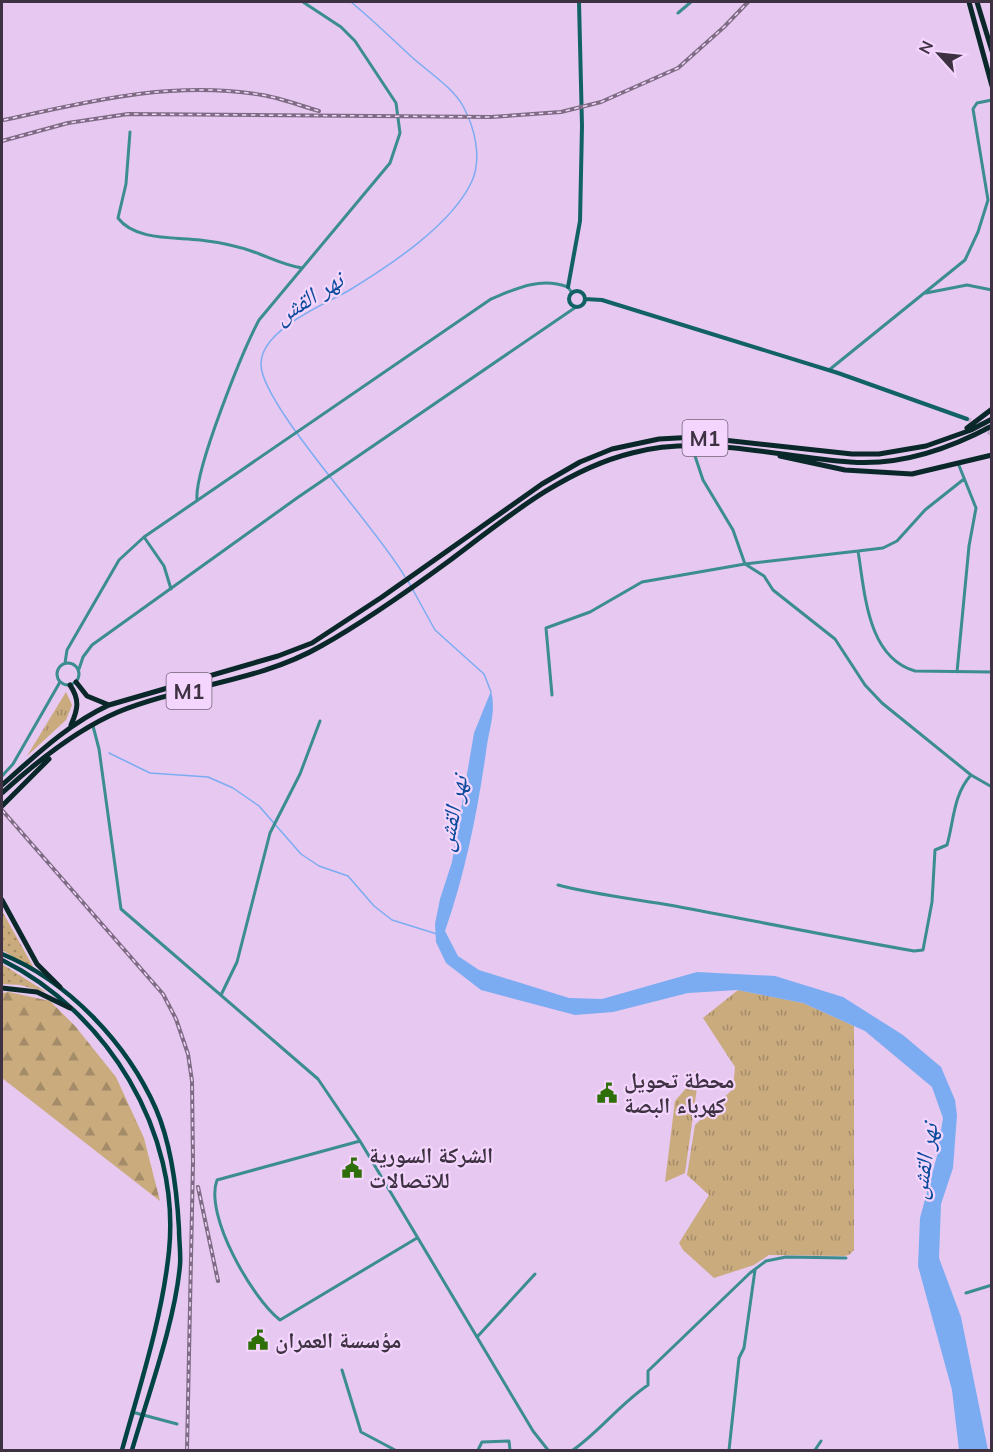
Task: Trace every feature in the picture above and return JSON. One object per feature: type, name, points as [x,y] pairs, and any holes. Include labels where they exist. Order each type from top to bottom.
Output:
[{"type":"highway","points":[[969,2],[992,86]]},
{"type":"highway","points":[[977,2],[992,51]]},
{"type":"highway","points":[[962,433],[992,409]]},
{"type":"highway","name":"M1","points":[[2,785],[70,726],[109,705],[278,656],[312,643],[382,597],[542,484],[580,462],[612,449],[659,439],[696,437],[852,454],[879,454],[926,446],[962,433],[992,418]]},
{"type":"highway","name":"M1","points":[[2,794],[56,751],[117,712],[270,669],[319,648],[386,606],[486,532],[563,480],[602,462],[633,452],[692,445],[741,448],[852,462],[883,462],[921,455],[971,437],[992,426]]},
{"type":"highway","points":[[741,448],[845,470],[884,474],[912,474],[992,455]]},
{"type":"highway","points":[[73,683],[87,696],[109,705]]},
{"type":"highway","points":[[70,726],[78,704],[78,696],[73,683]]},
{"type":"highway","points":[[2,806],[56,751]]},
{"type":"highway","points":[[2,900],[37,964],[60,987]]},
{"type":"highway","points":[[2,988],[38,992],[70,1008]]},
{"type":"main road","points":[[568,287],[580,221],[582,126],[579,2]]},
{"type":"main road","points":[[585,299],[583,304],[576,307],[570,302],[572,293],[579,291],[585,299],[602,300],[829,370],[966,420]]},
{"type":"main road","points":[[2,954],[60,987],[85,1009],[124,1054],[156,1109],[177,1188],[181,1265],[171,1313],[132,1450]]},
{"type":"main road","points":[[2,960],[29,975],[70,1008],[111,1051],[141,1099],[167,1180],[169,1248],[161,1306],[122,1450]]},
{"type":"street","points":[[198,500],[198,484],[246,345],[260,320],[390,163],[400,133],[396,104],[355,41],[341,27],[303,2]]},
{"type":"street","points":[[678,13],[691,2]]},
{"type":"street","points":[[829,370],[965,260],[978,232],[988,200],[973,109],[977,103],[992,100]]},
{"type":"street","points":[[130,132],[126,184],[118,218],[124,225],[142,233],[168,238],[201,240],[254,252],[278,263],[302,268]]},
{"type":"street","points":[[2,776],[13,764],[60,682],[57,672],[65,663],[68,650],[106,579],[119,560],[144,537],[491,299],[540,282],[553,282],[568,287],[572,293]]},
{"type":"street","points":[[924,294],[967,285],[992,290]]},
{"type":"street","points":[[60,682],[73,683],[83,657],[92,645],[324,480],[576,307]]},
{"type":"street","points":[[692,445],[703,480],[733,530],[745,564],[764,576],[772,590],[835,639],[865,685],[882,703],[971,775],[992,787]]},
{"type":"street","points":[[957,672],[969,546],[976,508],[972,493],[958,463]]},
{"type":"street","points":[[552,695],[546,628],[590,612],[642,582],[745,564],[883,548],[897,541],[925,510],[964,479]]},
{"type":"street","points":[[144,537],[164,566],[171,589]]},
{"type":"street","points":[[858,552],[870,618],[876,637],[891,657],[906,668],[915,671],[992,672]]},
{"type":"street","points":[[65,663],[75,664],[79,669]]},
{"type":"street","points":[[221,995],[237,962],[270,833],[300,774],[320,722]]},
{"type":"street","points":[[93,726],[99,749],[121,909],[318,1079],[360,1141],[478,1336],[532,1431],[548,1450]]},
{"type":"street","points":[[558,885],[594,894],[675,906],[890,947],[923,950],[932,903],[935,850],[947,845],[955,806],[964,783],[971,775]]},
{"type":"street","points":[[360,1141],[218,1180],[213,1191],[223,1236],[268,1311],[280,1320],[417,1238]]},
{"type":"street","points":[[573,1450],[591,1437],[627,1399],[648,1385],[648,1371],[766,1261],[786,1257],[846,1258]]},
{"type":"street","points":[[729,1450],[740,1358],[744,1348],[755,1270]]},
{"type":"street","points":[[478,1336],[535,1274]]},
{"type":"street","points":[[966,1293],[992,1285]]},
{"type":"street","points":[[342,1370],[361,1432],[395,1450]]},
{"type":"street","points":[[132,1412],[177,1424]]},
{"type":"street","points":[[478,1450],[483,1442],[504,1439],[509,1441],[510,1450]]},
{"type":"street","points":[[815,1450],[820,1441]]},
{"type":"green space","points":[[66,692],[72,705],[66,720],[27,756]]},
{"type":"green space","points":[[2,911],[35,970],[2,950]]},
{"type":"green space","points":[[2,964],[46,992],[20,985],[2,984]]},
{"type":"green space","points":[[738,990],[803,1003],[854,1026],[854,1250],[844,1256],[769,1255],[754,1265],[714,1278],[683,1250],[679,1243],[709,1195],[687,1175],[695,1125],[733,1089],[735,1067],[703,1018]]},
{"type":"green space","points":[[9,992],[50,1001],[75,1026],[116,1077],[144,1138],[160,1201],[2,1078],[2,993]]},
{"type":"green space","points":[[694,1071],[699,1073],[685,1173],[665,1182],[675,1101],[694,1079]]},
{"type":"water","points":[[491,691],[492,718],[475,816],[459,886],[445,931],[458,956],[479,970],[569,998],[602,999],[697,972],[775,976],[843,997],[903,1035],[941,1067],[955,1100],[957,1115],[953,1168],[941,1204],[939,1258],[961,1317],[988,1450],[959,1450],[952,1390],[918,1266],[920,1218],[937,1156],[943,1118],[932,1087],[865,1031],[803,1003],[737,990],[688,993],[613,1012],[575,1015],[481,990],[446,963],[436,942],[435,924],[452,862],[474,733]]},
{"type":"waterway","name":"نهر القش","points":[[351,2],[459,99],[474,133],[477,153],[475,172],[463,197],[435,229],[382,269],[348,291],[309,311],[282,330],[271,340],[264,352],[261,364],[266,383],[280,408],[392,556],[405,577]]},
{"type":"waterway","name":"نهر القش","points":[[408,581],[435,630],[484,674],[491,692]]},
{"type":"waterway","points":[[109,753],[150,773],[208,777],[233,788],[259,806],[301,854],[319,866],[348,876],[374,906],[392,920],[437,934]]},
{"type":"tunnel","points":[[967,419],[991,428]]},
{"type":"tunnel","points":[[982,430],[992,434]]},
{"type":"railway","points":[[2,141],[68,123],[128,114],[491,117],[561,112],[601,102],[678,68],[748,2]]},
{"type":"railway","points":[[4,120],[100,100],[164,91],[196,90],[262,95],[319,111]]},
{"type":"railway","points":[[2,810],[163,994],[176,1019],[188,1054],[192,1081],[193,1162],[187,1450]]},
{"type":"railway","points":[[198,1187],[218,1281]]},
{"type":"place","name":"محطة تحويل كهرباء البصة","points":[[607,1093]]},
{"type":"place","name":"الشركة السورية للاتصالات","points":[[352,1168]]},
{"type":"place","name":"مؤسسة العمران","points":[[258,1340]]}]
